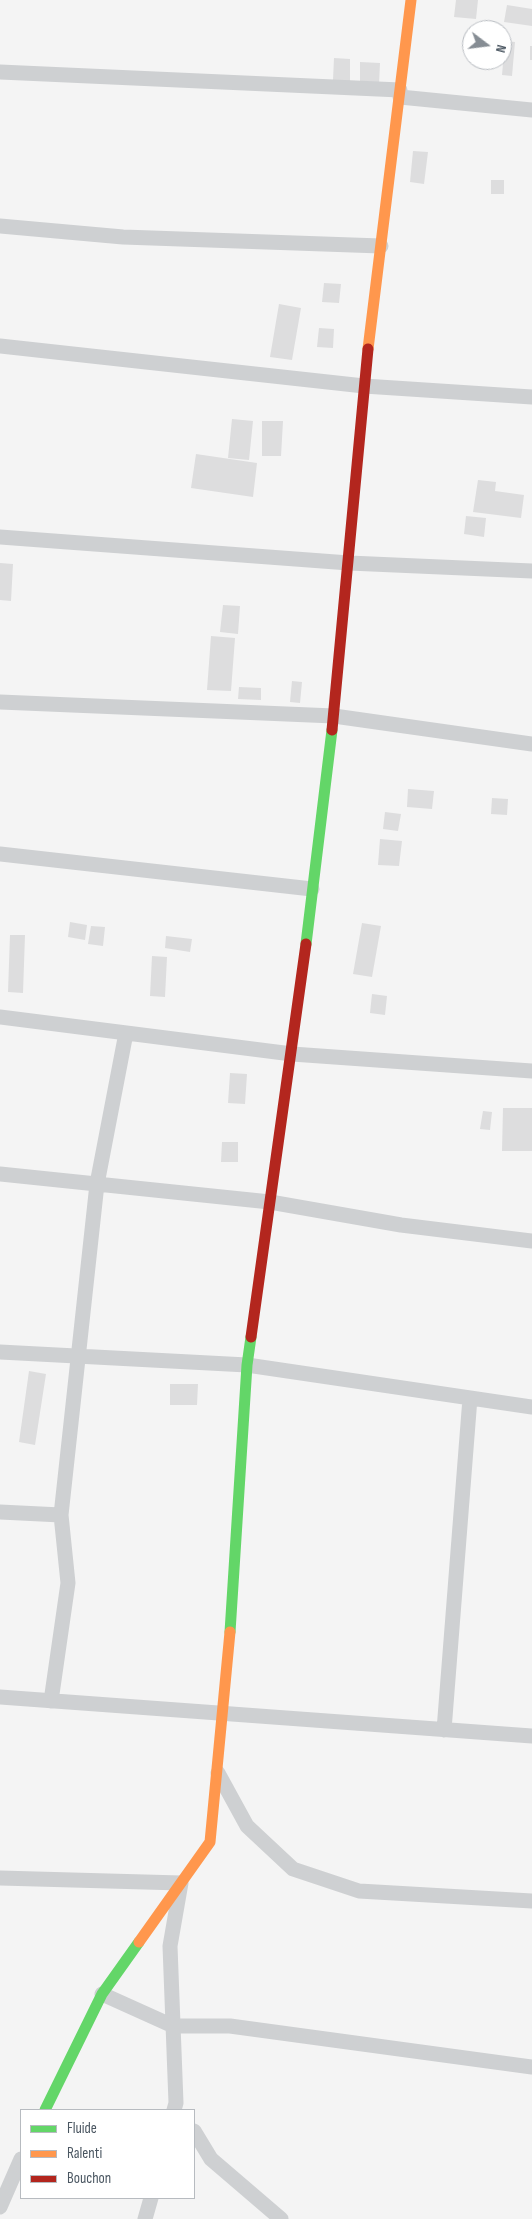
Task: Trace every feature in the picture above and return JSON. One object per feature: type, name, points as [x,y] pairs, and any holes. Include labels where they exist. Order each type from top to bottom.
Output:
[{"type":"street","points":[[45,2109],[102,1994],[210,1842],[224,1713],[247,1365],[292,1054],[334,716],[364,386],[411,0]]},
{"type":"street","points":[[0,72],[400,93],[532,110]]},
{"type":"street","points":[[0,226],[123,237],[381,246]]},
{"type":"street","points":[[0,346],[364,386],[532,397]]},
{"type":"street","points":[[0,537],[349,563],[532,571]]},
{"type":"street","points":[[0,702],[334,716],[532,744]]},
{"type":"street","points":[[0,854],[312,889]]},
{"type":"street","points":[[0,1017],[292,1054],[532,1072]]},
{"type":"street","points":[[51,1701],[68,1583],[61,1515],[98,1184],[126,1033]]},
{"type":"street","points":[[0,1174],[270,1202],[401,1225],[532,1241]]},
{"type":"street","points":[[0,1352],[247,1365],[532,1407]]},
{"type":"street","points":[[444,1730],[470,1398]]},
{"type":"street","points":[[0,1512],[61,1515]]},
{"type":"street","points":[[0,1696],[532,1736]]},
{"type":"street","points":[[218,1773],[247,1826],[293,1869],[359,1891],[532,1901]]},
{"type":"street","points":[[0,1878],[181,1883]]},
{"type":"street","points":[[177,2108],[170,1946],[181,1883]]},
{"type":"street","points":[[102,1994],[173,2026],[230,2026],[532,2067]]},
{"type":"street","points":[[195,2133],[211,2160],[281,2219]]},
{"type":"street","points":[[0,2207],[20,2160]]},
{"type":"street","points":[[145,2219],[151,2199]]},
{"type":"building","points":[[456,0],[478,0],[476,19],[454,17]]},
{"type":"building","points":[[507,5],[532,9],[532,26],[512,23],[512,20],[504,20]]},
{"type":"building","points":[[512,42],[515,42],[512,76],[502,75],[502,70],[512,70]]},
{"type":"building","points":[[530,46],[532,46],[532,60],[530,60]]},
{"type":"building","points":[[334,58],[350,59],[350,81],[333,80]]},
{"type":"building","points":[[360,62],[380,63],[379,85],[360,84]]},
{"type":"building","points":[[413,151],[428,152],[424,184],[410,182]]},
{"type":"building","points":[[491,180],[504,180],[504,194],[491,194]]},
{"type":"building","points":[[324,283],[341,284],[339,303],[322,302]]},
{"type":"building","points":[[279,304],[301,308],[292,360],[270,357]]},
{"type":"building","points":[[319,328],[334,329],[333,348],[317,347]]},
{"type":"building","points":[[232,419],[253,421],[249,460],[228,458]]},
{"type":"building","points":[[262,421],[283,421],[281,456],[262,456]]},
{"type":"building","points":[[196,454],[257,463],[253,497],[191,488]]},
{"type":"building","points":[[478,480],[496,482],[495,491],[524,495],[521,518],[473,512]]},
{"type":"building","points":[[466,516],[486,518],[484,537],[464,534]]},
{"type":"building","points":[[0,563],[13,564],[11,601],[0,600]]},
{"type":"building","points":[[223,605],[240,606],[238,634],[220,632]]},
{"type":"building","points":[[211,636],[235,638],[231,691],[207,690]]},
{"type":"building","points":[[292,681],[302,682],[300,703],[290,702]]},
{"type":"building","points":[[239,687],[261,688],[261,700],[238,699]]},
{"type":"building","points":[[408,789],[434,791],[432,809],[407,807]]},
{"type":"building","points":[[492,798],[508,799],[507,815],[491,814]]},
{"type":"building","points":[[385,812],[401,814],[398,831],[383,829]]},
{"type":"building","points":[[380,839],[402,841],[399,866],[378,865]]},
{"type":"building","points":[[70,922],[87,925],[85,940],[68,937]]},
{"type":"building","points":[[362,923],[381,926],[372,977],[353,974]]},
{"type":"building","points":[[91,926],[105,927],[103,946],[88,944]]},
{"type":"building","points":[[10,935],[25,935],[23,993],[8,992]]},
{"type":"building","points":[[166,936],[192,939],[190,952],[165,948]]},
{"type":"building","points":[[152,956],[167,957],[165,997],[150,996]]},
{"type":"building","points":[[372,994],[387,996],[385,1015],[370,1013]]},
{"type":"building","points":[[230,1073],[247,1074],[245,1104],[228,1103]]},
{"type":"building","points":[[503,1108],[532,1108],[532,1151],[502,1151]]},
{"type":"building","points":[[483,1111],[492,1112],[490,1130],[480,1129]]},
{"type":"building","points":[[222,1142],[238,1142],[238,1162],[221,1162]]},
{"type":"building","points":[[29,1371],[46,1374],[35,1445],[19,1442]]},
{"type":"building","points":[[170,1384],[198,1384],[197,1405],[170,1405]]},
{"type":"traffic: fast","points":[[306,944],[332,730]]},
{"type":"traffic: fast","points":[[230,1632],[247,1365],[251,1337]]},
{"type":"traffic: fast","points":[[45,2109],[102,1994],[139,1942]]},
{"type":"traffic: slow","points":[[368,349],[411,0]]},
{"type":"traffic: slow","points":[[139,1942],[210,1842],[230,1632]]},
{"type":"traffic: jam","points":[[332,730],[368,349]]},
{"type":"traffic: jam","points":[[251,1337],[306,944]]}]
